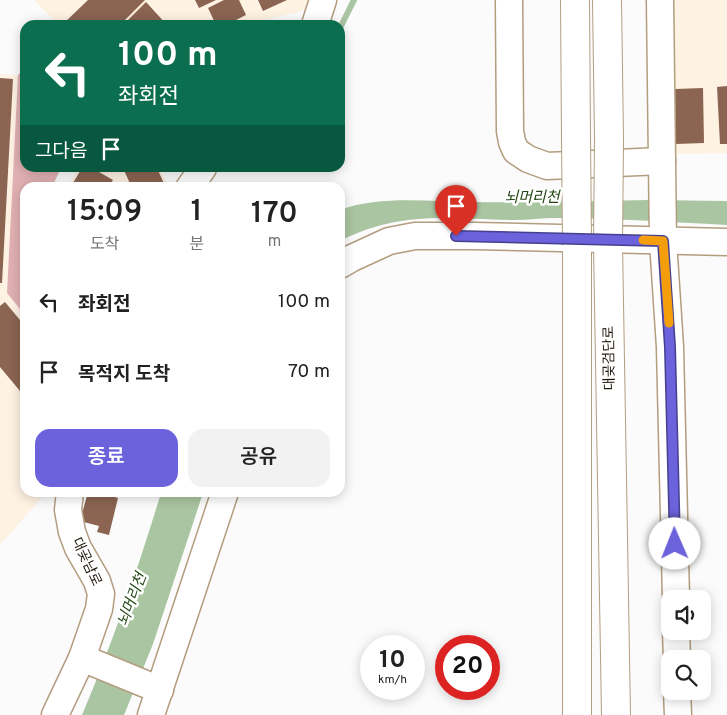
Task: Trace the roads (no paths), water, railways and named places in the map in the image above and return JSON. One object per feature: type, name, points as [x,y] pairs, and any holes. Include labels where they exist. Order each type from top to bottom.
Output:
[{"type":"main road","points":[[575,0],[578,715]]},
{"type":"main road","name":"대곶검단로","points":[[607,0],[608,244],[616,715]]},
{"type":"lane","points":[[317,20],[323,0]]},
{"type":"lane","points":[[510,0],[510,131],[516,151],[528,159],[547,166],[662,167]]},
{"type":"lane","points":[[660,0],[663,236],[670,347],[676,590]]},
{"type":"lane","points":[[345,262],[389,241],[415,236],[663,236],[727,242]]},
{"type":"lane","name":"대곶남로","points":[[54,715],[82,658],[99,610],[101,594],[97,581],[78,548],[72,532],[68,510],[69,497]]},
{"type":"lane","points":[[151,715],[223,497]]},
{"type":"lane","points":[[82,658],[160,690]]},
{"type":"lane","points":[[678,700],[678,715]]},
{"type":"water","points":[[406,200],[517,202],[727,201],[727,225],[577,218],[514,220],[426,218],[384,225],[345,239],[345,208],[356,205]]},
{"type":"water","name":"뇌머리천","points":[[160,497],[202,497],[153,644],[124,715],[82,715],[125,605]]},
{"type":"waterway","points":[[344,20],[354,0]]}]
